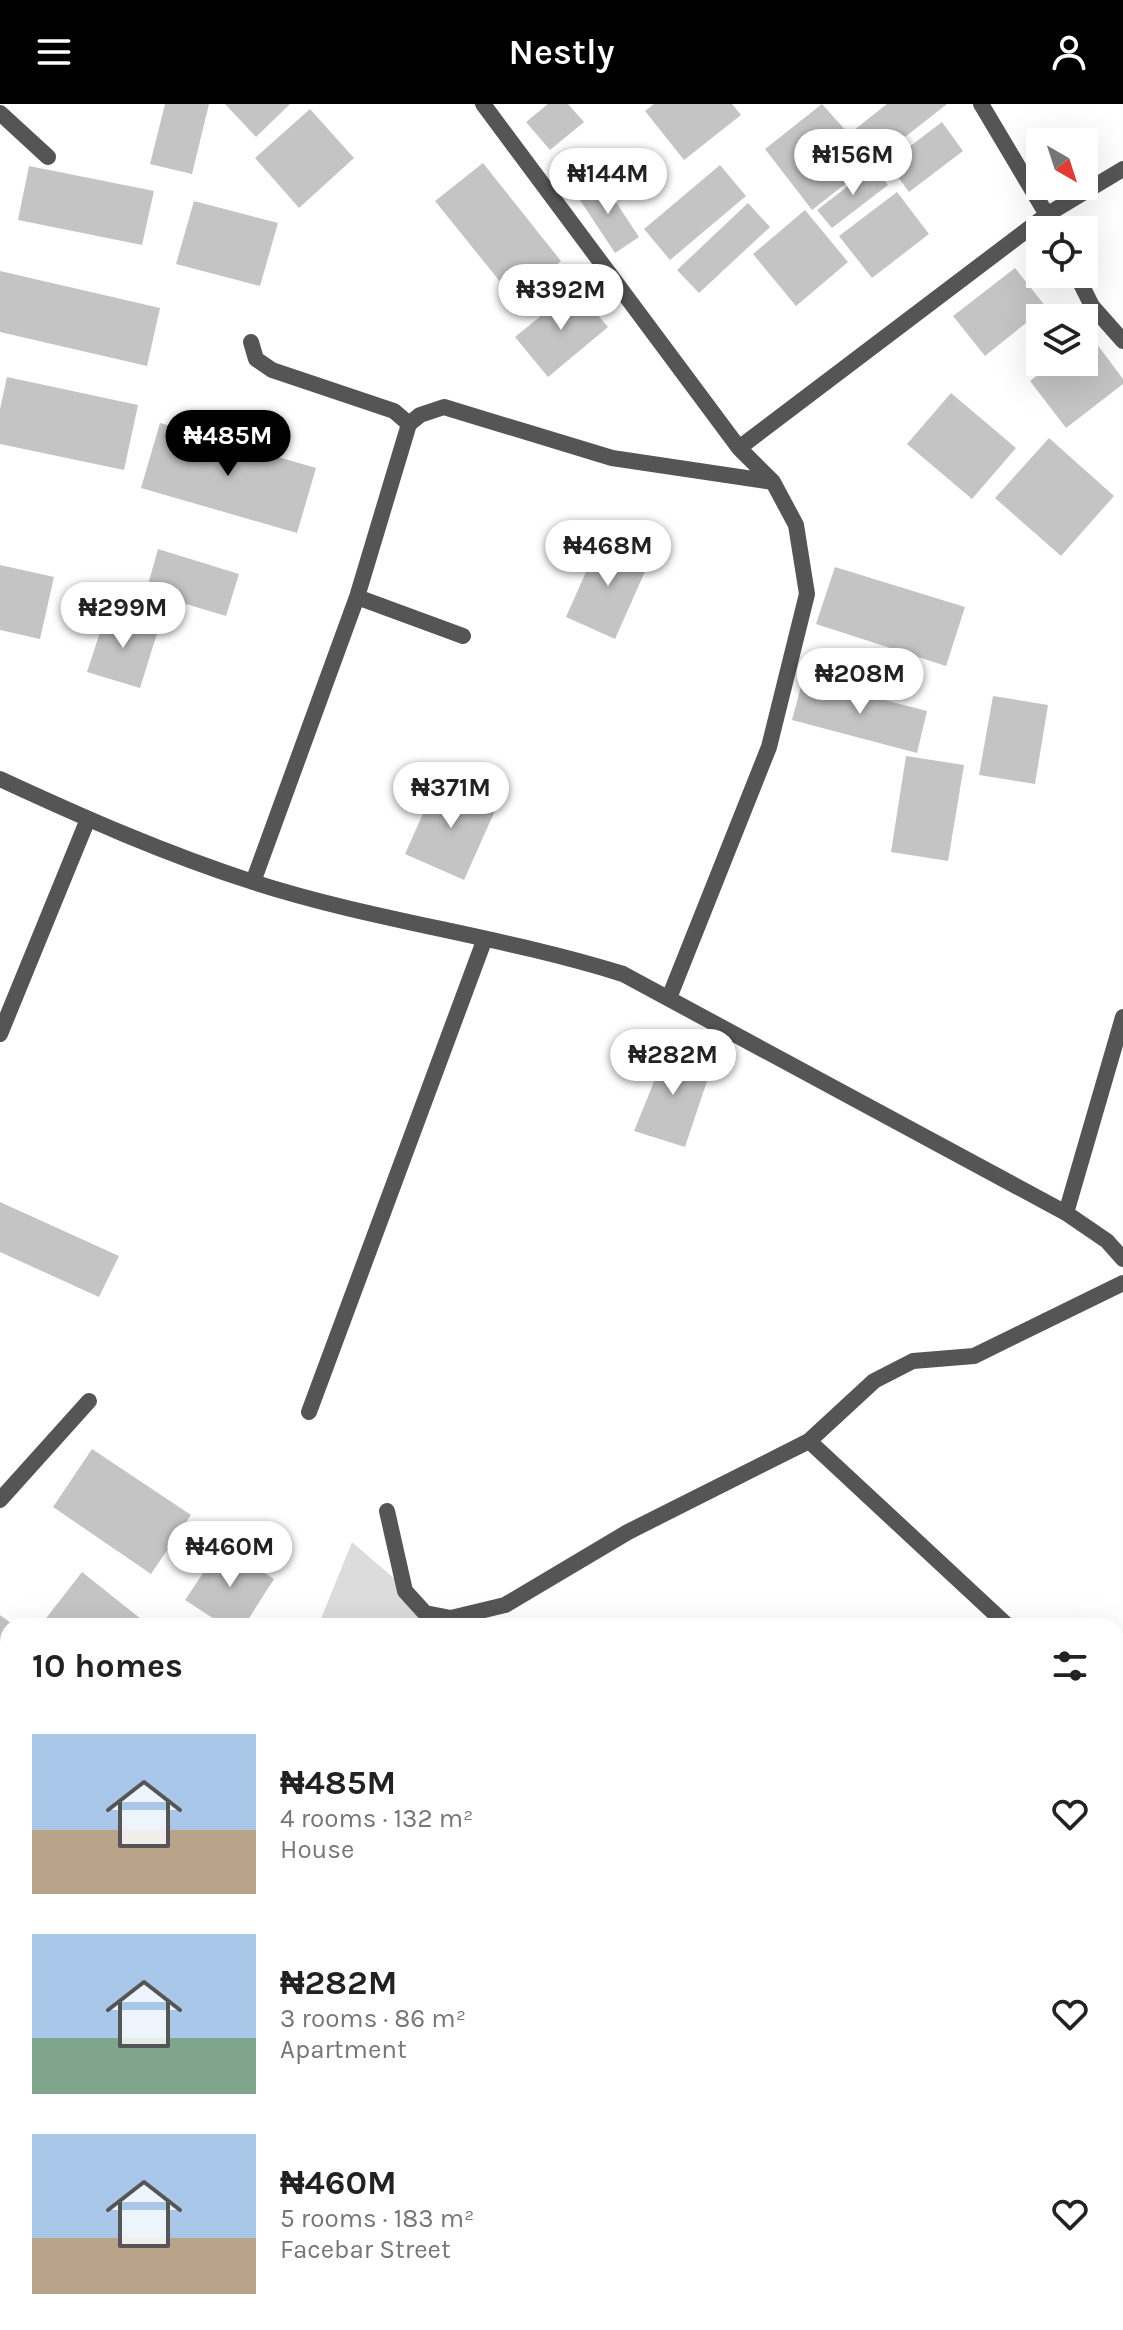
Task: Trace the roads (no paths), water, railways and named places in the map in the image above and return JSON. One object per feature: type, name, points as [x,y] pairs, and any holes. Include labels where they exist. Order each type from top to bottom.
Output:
[{"type":"street","points":[[483,104],[739,448],[773,482],[796,525],[807,594],[769,747],[669,998]]},
{"type":"street","points":[[981,104],[1048,214]]},
{"type":"street","points":[[0,113],[48,157]]},
{"type":"street","points":[[739,448],[1048,214],[1123,169]]},
{"type":"street","points":[[1083,288],[1092,306],[1123,341]]},
{"type":"street","points":[[251,342],[256,359],[272,370],[394,411],[409,424]]},
{"type":"street","points":[[253,882],[357,597],[409,424],[420,415],[444,407],[612,458],[773,482]]},
{"type":"street","points":[[357,597],[463,636]]},
{"type":"street","points":[[0,779],[88,819],[253,882],[484,941],[582,961],[623,974],[1066,1213],[1107,1241],[1123,1259]]},
{"type":"street","points":[[0,1034],[88,819]]},
{"type":"street","points":[[309,1412],[484,941]]},
{"type":"street","points":[[1066,1213],[1123,1017]]},
{"type":"street","points":[[387,1511],[405,1591],[425,1613],[451,1618],[505,1605],[628,1532],[809,1441],[874,1381],[913,1361],[974,1356],[1123,1283]]},
{"type":"street","points":[[0,1500],[89,1401]]},
{"type":"street","points":[[809,1441],[999,1618]]}]
